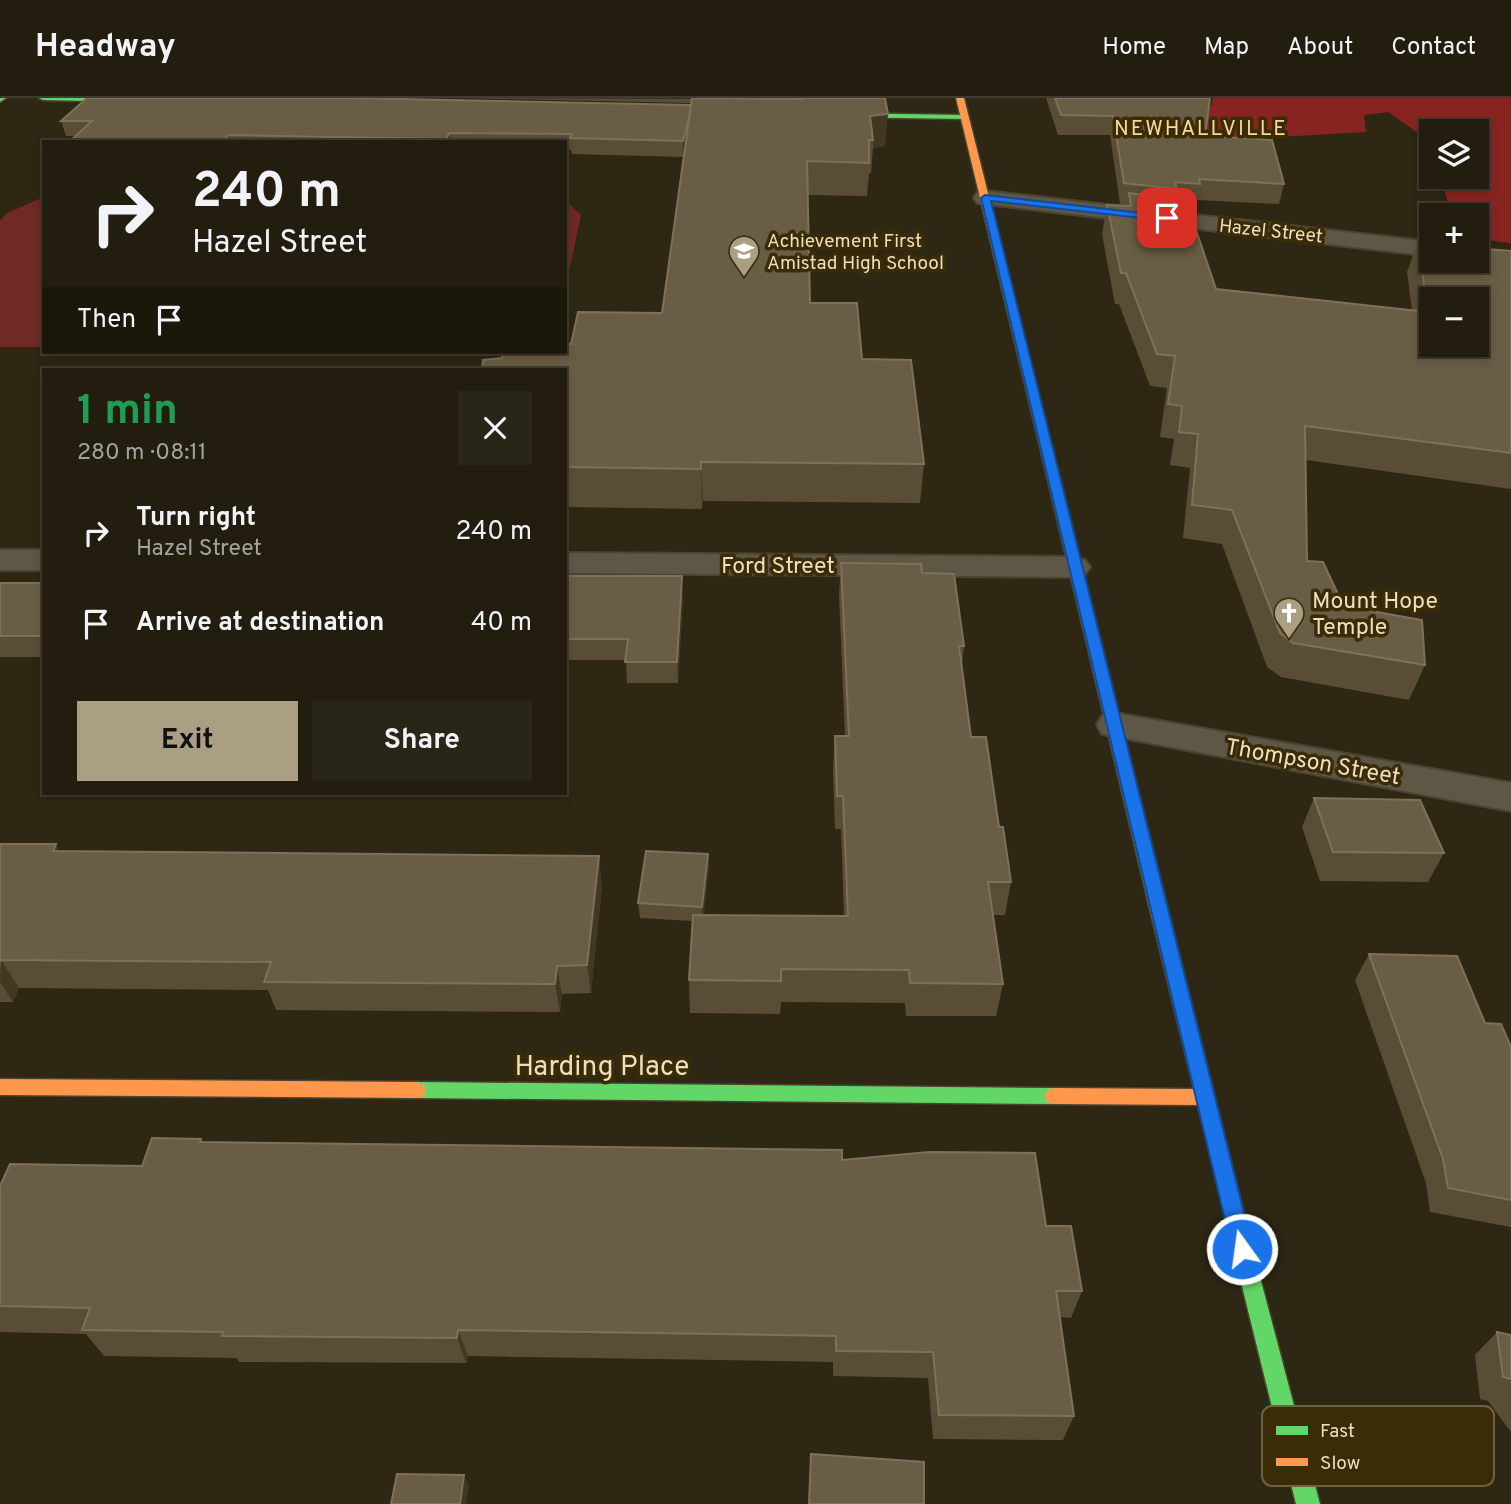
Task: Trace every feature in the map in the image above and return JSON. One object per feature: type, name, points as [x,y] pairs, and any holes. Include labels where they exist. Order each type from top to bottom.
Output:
[{"type":"main road","points":[[43,98],[150,100]]},
{"type":"main road","points":[[960,98],[1115,725],[1203,1097],[1283,1406]]},
{"type":"main road","points":[[814,114],[964,117]]},
{"type":"main road","name":"Harding Place","points":[[0,1087],[1203,1097]]},
{"type":"main road","points":[[1303,1486],[1308,1504]]},
{"type":"street","name":"Hazel Street","points":[[985,198],[1419,247]]},
{"type":"street","points":[[0,560],[42,560]]},
{"type":"street","name":"Ford Street","points":[[567,563],[1074,567]]},
{"type":"street","name":"Thompson Street","points":[[1115,725],[1511,797]]},
{"type":"shaded area","points":[[1213,98],[1511,98],[1511,243],[1489,240],[1489,203],[1448,203],[1444,189],[1489,189],[1489,119],[1419,119],[1419,134],[1388,112],[1364,115],[1366,132],[1191,142],[1189,106],[1211,106]]},
{"type":"shaded area","points":[[42,198],[42,347],[0,347],[0,221],[7,213]]},
{"type":"shaded area","points":[[567,202],[581,215],[567,282]]},
{"type":"building","points":[[87,98],[352,98],[691,105],[683,141],[570,138],[572,134],[449,133],[446,139],[229,135],[224,140],[71,140],[92,121],[61,121]]},
{"type":"building","points":[[692,98],[885,98],[888,114],[870,116],[873,140],[869,140],[869,163],[807,161],[810,303],[857,303],[862,359],[911,360],[924,464],[701,462],[701,469],[567,467],[567,368],[482,368],[483,360],[502,358],[503,354],[567,354],[567,344],[571,344],[578,312],[662,313]]},
{"type":"building","points":[[1055,98],[1210,98],[1205,136],[1272,140],[1284,184],[1199,179],[1200,184],[1175,182],[1177,189],[1124,183],[1113,116],[1061,115]]},
{"type":"building","points":[[1129,193],[1186,200],[1216,289],[1419,311],[1419,357],[1489,357],[1489,287],[1424,287],[1422,273],[1489,273],[1489,249],[1511,251],[1511,453],[1305,426],[1307,561],[1323,562],[1338,594],[1366,610],[1422,620],[1425,665],[1293,643],[1280,633],[1232,510],[1192,505],[1198,434],[1179,432],[1182,406],[1168,404],[1175,356],[1157,354],[1126,273],[1121,273],[1107,205],[1131,206]]},
{"type":"building","points":[[841,563],[921,564],[922,573],[954,574],[964,646],[959,646],[971,737],[986,737],[999,827],[1003,827],[1011,882],[988,882],[1003,984],[910,983],[909,970],[781,969],[781,981],[689,980],[693,915],[848,916],[843,796],[837,796],[835,736],[849,736]]},
{"type":"building","points":[[569,576],[682,576],[677,662],[625,662],[628,639],[567,639]]},
{"type":"building","points":[[42,583],[42,636],[0,636],[0,584]]},
{"type":"building","points":[[1314,798],[1420,800],[1444,853],[1333,852]]},
{"type":"building","points":[[0,844],[56,844],[53,851],[599,856],[587,965],[557,966],[555,984],[264,982],[271,962],[0,962]]},
{"type":"building","points":[[646,851],[708,854],[702,907],[638,903]]},
{"type":"building","points":[[1369,954],[1457,956],[1485,1023],[1501,1024],[1511,1047],[1511,1200],[1448,1188],[1443,1159]]},
{"type":"building","points":[[152,1138],[201,1139],[200,1142],[842,1150],[842,1160],[929,1152],[1035,1153],[1046,1226],[1071,1226],[1082,1291],[1056,1291],[1074,1416],[939,1415],[933,1352],[836,1351],[836,1336],[458,1330],[457,1338],[222,1336],[223,1332],[82,1330],[90,1308],[0,1306],[0,1186],[10,1164],[142,1166]]},
{"type":"building","points":[[1497,1332],[1511,1335],[1511,1379],[1503,1377]]},
{"type":"building","points":[[811,1454],[924,1462],[924,1504],[809,1504]]},
{"type":"building","points":[[397,1474],[464,1475],[460,1504],[391,1504]]},
{"type":"traffic: fast","points":[[43,98],[140,100]]},
{"type":"traffic: fast","points":[[837,115],[964,117]]},
{"type":"traffic: fast","points":[[1045,443],[1160,914]]},
{"type":"traffic: fast","points":[[417,1090],[1054,1096]]},
{"type":"traffic: fast","points":[[1246,1262],[1283,1406]]},
{"type":"traffic: fast","points":[[1303,1486],[1308,1504]]},
{"type":"traffic: slow","points":[[960,98],[1045,443]]},
{"type":"traffic: slow","points":[[1160,914],[1246,1262]]},
{"type":"traffic: slow","points":[[0,1087],[417,1090]]},
{"type":"traffic: slow","points":[[1054,1096],[1203,1097]]},
{"type":"place","name":"Achievement First Amistad High School","points":[[744,278]]},
{"type":"place","name":"Mount Hope Temple","points":[[1289,640]]},
{"type":"district","name":"NEWHALLVILLE","points":[[1201,128]]},
{"type":"route","points":[[1167,218],[985,198],[1242,1249]]}]
